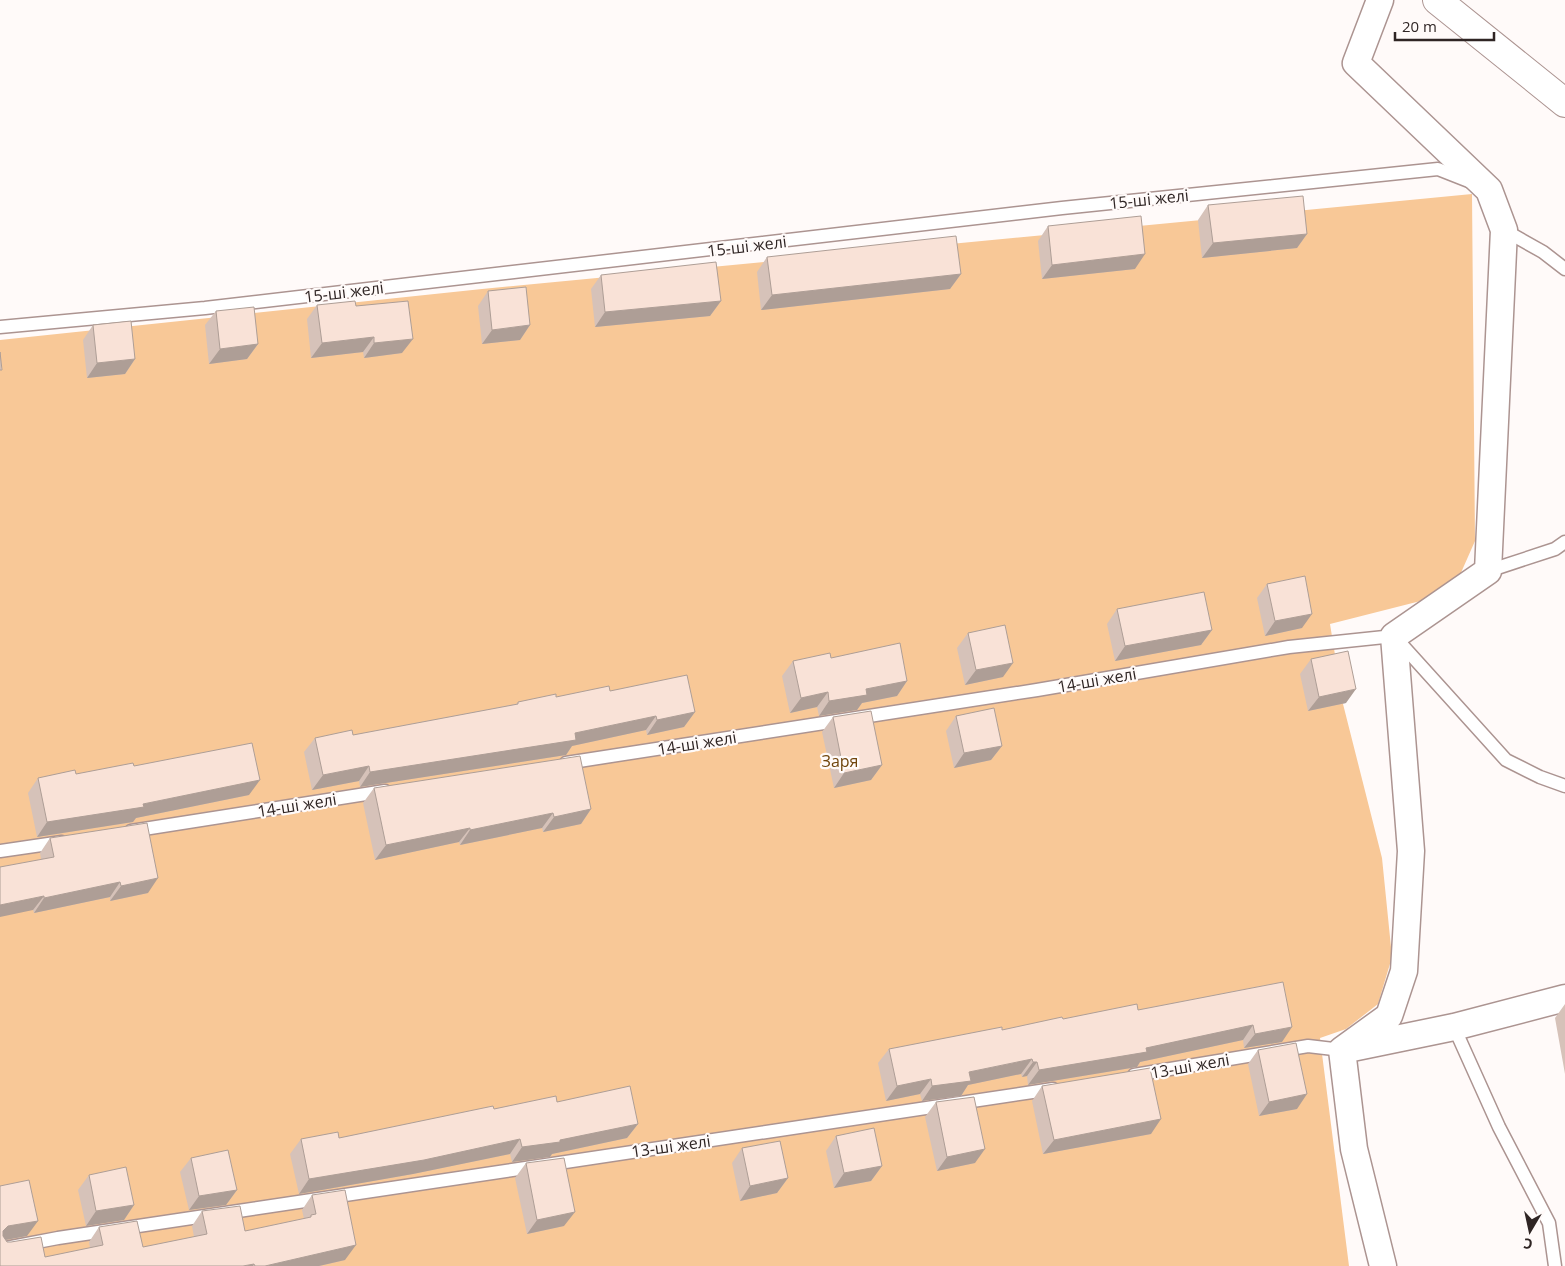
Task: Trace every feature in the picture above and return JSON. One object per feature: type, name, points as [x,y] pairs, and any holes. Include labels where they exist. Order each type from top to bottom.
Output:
[{"type":"street","points":[[1342,1050],[1389,1016],[1404,972],[1410,851],[1394,636],[1488,571],[1504,230],[1489,190],[1356,62],[1380,0]]},
{"type":"street","points":[[1439,1],[1565,104]]},
{"type":"street","points":[[1342,1050],[1454,1026],[1565,998]]},
{"type":"street","points":[[1342,1050],[1354,1149],[1383,1266]]},
{"type":"lane","name":"15-ші желі","points":[[0,327],[205,308],[1072,207],[1438,169],[1489,190]]},
{"type":"lane","points":[[1504,230],[1543,252],[1565,269]]},
{"type":"lane","points":[[1488,571],[1555,549],[1565,542]]},
{"type":"lane","points":[[1394,636],[1506,760],[1540,778],[1565,786]]},
{"type":"lane","name":"14-ші желі","points":[[551,766],[1037,690],[1289,647],[1394,636]]},
{"type":"lane","name":"14-ші желі","points":[[118,833],[394,790]]},
{"type":"lane","points":[[0,851],[79,839]]},
{"type":"lane","points":[[1454,1026],[1500,1127],[1548,1223],[1555,1266]]},
{"type":"lane","name":"13-ші желі","points":[[1123,1077],[1308,1046],[1342,1050]]},
{"type":"lane","name":"13-ші желі","points":[[0,1249],[58,1238],[1065,1087]]},
{"type":"green space","name":"Заря","points":[[1472,194],[1475,541],[1452,593],[1330,624],[1343,704],[1382,858],[1392,957],[1378,1004],[1346,1029],[1320,1038],[1349,1266],[0,1266],[0,340],[482,289]]},
{"type":"building","points":[[1303,196],[1307,234],[1213,243],[1208,205]]},
{"type":"building","points":[[1141,216],[1145,254],[1052,265],[1048,226]]},
{"type":"building","points":[[956,236],[961,274],[772,295],[767,257]]},
{"type":"building","points":[[716,262],[721,301],[605,312],[601,275]]},
{"type":"building","points":[[526,287],[530,325],[492,330],[488,291]]},
{"type":"building","points":[[355,301],[356,306],[408,301],[413,339],[374,343],[374,337],[322,343],[317,305]]},
{"type":"building","points":[[254,307],[258,344],[220,349],[216,311]]},
{"type":"building","points":[[131,321],[135,359],[97,363],[93,325]]},
{"type":"building","points":[[0,352],[2,370],[0,370]]},
{"type":"building","points":[[1305,576],[1312,614],[1275,621],[1267,584]]},
{"type":"building","points":[[1204,592],[1212,630],[1125,646],[1117,609]]},
{"type":"building","points":[[1005,625],[1013,663],[976,670],[968,633]]},
{"type":"building","points":[[900,643],[907,681],[866,689],[867,695],[829,701],[828,692],[801,698],[793,661],[830,653],[831,658]]},
{"type":"building","points":[[1348,651],[1356,689],[1319,697],[1311,659]]},
{"type":"building","points":[[687,675],[695,712],[657,720],[656,716],[575,733],[576,740],[370,772],[369,766],[323,775],[315,738],[352,730],[353,735],[518,704],[518,702],[556,694],[556,697],[609,686],[610,691]]},
{"type":"building","points":[[994,708],[1002,746],[964,753],[956,716]]},
{"type":"building","points":[[871,711],[882,765],[844,773],[833,717]]},
{"type":"building","points":[[252,743],[260,780],[143,804],[144,807],[47,822],[38,778],[75,770],[76,774],[133,763],[134,766]]},
{"type":"building","points":[[580,756],[591,809],[554,817],[553,813],[386,845],[374,788]]},
{"type":"building","points":[[147,823],[158,878],[121,886],[120,882],[0,905],[0,867],[54,857],[50,838]]},
{"type":"building","points":[[1283,982],[1292,1027],[1255,1034],[1253,1025],[1146,1048],[1147,1052],[1039,1070],[1037,1062],[1033,1062],[1032,1059],[969,1072],[971,1081],[932,1086],[931,1079],[897,1086],[889,1049],[1002,1027],[1002,1030],[1062,1017],[1063,1019],[1137,1004],[1138,1010]]},
{"type":"building","points":[[1296,1043],[1307,1094],[1269,1102],[1258,1050]]},
{"type":"building","points":[[1150,1068],[1161,1119],[1054,1140],[1042,1086]]},
{"type":"building","points":[[630,1086],[638,1124],[560,1140],[560,1142],[522,1147],[520,1139],[424,1160],[309,1179],[301,1139],[338,1132],[339,1138],[493,1106],[494,1109],[556,1096],[557,1102]]},
{"type":"building","points":[[974,1097],[985,1149],[947,1157],[936,1102]]},
{"type":"building","points":[[874,1128],[882,1166],[844,1173],[836,1136]]},
{"type":"building","points":[[780,1141],[788,1178],[750,1186],[742,1148]]},
{"type":"building","points":[[228,1150],[237,1190],[199,1196],[191,1158]]},
{"type":"building","points":[[564,1158],[575,1212],[537,1220],[526,1163]]},
{"type":"building","points":[[126,1167],[134,1205],[96,1211],[89,1175]]},
{"type":"building","points":[[29,1180],[38,1221],[8,1226],[3,1231],[3,1236],[7,1242],[41,1237],[45,1257],[103,1245],[99,1227],[137,1221],[143,1247],[207,1234],[202,1211],[240,1206],[245,1231],[311,1217],[311,1215],[316,1214],[312,1195],[345,1190],[356,1245],[265,1266],[255,1266],[254,1264],[243,1266],[0,1266],[0,1186]]}]
